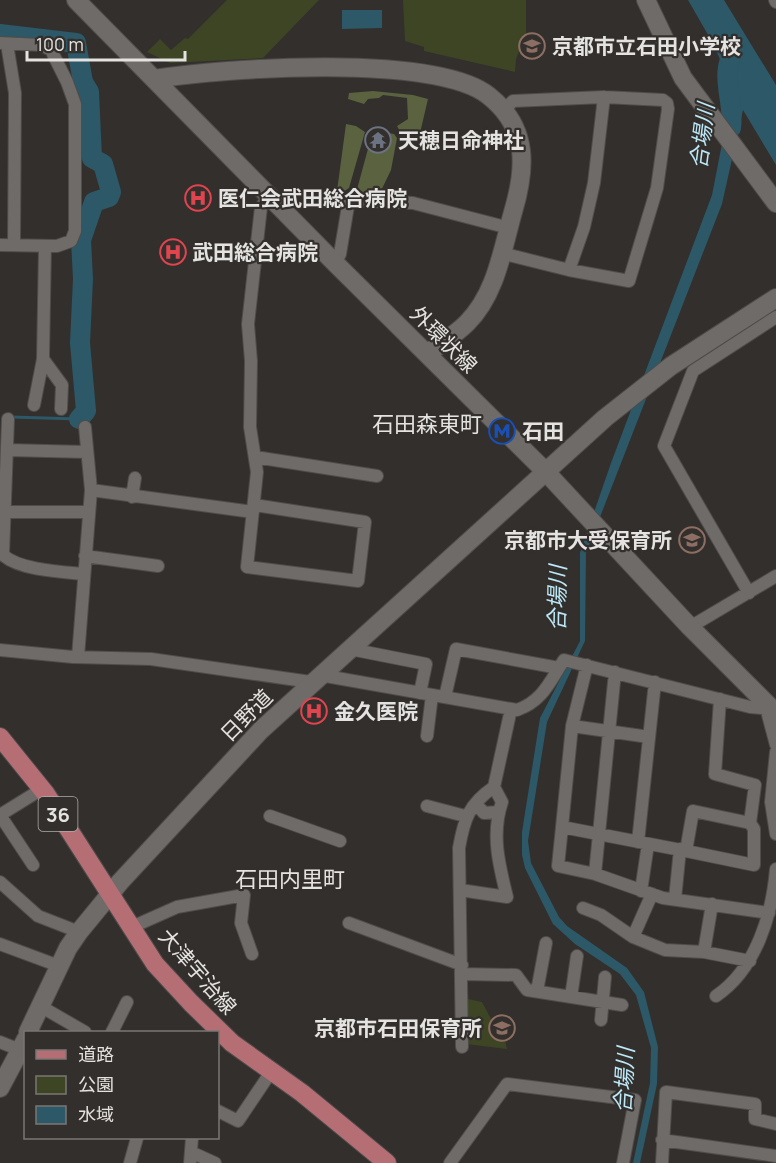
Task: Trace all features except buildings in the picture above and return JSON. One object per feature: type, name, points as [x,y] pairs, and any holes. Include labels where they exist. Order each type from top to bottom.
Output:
[{"type":"main road","name":"大津宇治線","points":[[0,737],[42,789],[112,893],[155,964],[232,1043],[271,1071],[377,1160]]},
{"type":"street","name":"外環状線","points":[[76,0],[335,263],[545,471],[690,627],[775,709]]},
{"type":"street","points":[[646,0],[683,78],[776,203]]},
{"type":"street","points":[[0,245],[57,246],[71,241],[75,231],[75,104],[68,82],[51,50],[41,45],[4,43],[15,93],[14,245]]},
{"type":"street","points":[[154,80],[189,73],[269,69],[406,70],[469,84],[489,96],[504,110],[518,139],[523,162],[521,184],[490,292],[466,324],[427,354]]},
{"type":"street","points":[[501,253],[568,270],[629,281],[657,188],[667,103],[663,100],[604,97],[513,101],[504,110]]},
{"type":"street","points":[[568,270],[584,227],[594,183],[604,97]]},
{"type":"street","points":[[91,490],[132,497],[254,509],[365,522],[358,580],[247,567],[254,509],[255,457],[250,427],[251,361],[248,324],[261,207],[269,196]]},
{"type":"street","points":[[335,263],[340,254],[349,200],[413,203],[509,228]]},
{"type":"street","points":[[34,405],[43,359],[45,246]]},
{"type":"street","name":"日野道","points":[[28,1031],[59,966],[79,932],[241,751],[316,679],[545,471],[629,399],[671,366],[776,298]]},
{"type":"street","points":[[749,593],[664,446],[693,371],[776,317]]},
{"type":"street","points":[[43,359],[62,386],[61,409]]},
{"type":"street","points":[[8,419],[3,555],[9,560],[39,569],[83,574]]},
{"type":"street","points":[[78,657],[91,490],[85,427]]},
{"type":"street","points":[[7,450],[87,452]]},
{"type":"street","points":[[255,457],[377,476]]},
{"type":"street","points":[[132,497],[135,478]]},
{"type":"street","points":[[5,512],[89,512]]},
{"type":"street","points":[[85,556],[158,566]]},
{"type":"street","points":[[690,627],[776,576]]},
{"type":"street","points":[[350,649],[426,664],[432,695],[427,736]]},
{"type":"street","points":[[432,695],[456,649],[563,664],[585,664],[593,669],[615,672],[720,699],[775,709]]},
{"type":"street","points":[[0,650],[78,657],[151,659],[432,695],[517,710],[533,704],[563,664]]},
{"type":"street","points":[[585,664],[572,726],[558,866],[595,874],[647,892],[712,904],[770,919]]},
{"type":"street","points":[[595,874],[601,834],[615,672]]},
{"type":"street","points":[[633,937],[647,892],[643,843],[649,737],[655,682]]},
{"type":"street","points":[[562,827],[754,865],[754,829],[750,823],[755,785],[715,774],[720,699]]},
{"type":"street","points":[[460,890],[507,897],[496,853],[498,812],[502,802],[494,787],[511,709]]},
{"type":"street","points":[[775,709],[768,715],[776,745]]},
{"type":"street","points":[[572,726],[649,737]]},
{"type":"street","points":[[776,752],[771,802],[776,834]]},
{"type":"street","points":[[462,1047],[459,848],[465,816],[482,795],[494,787]]},
{"type":"street","points":[[33,865],[0,815],[42,789]]},
{"type":"street","points":[[476,804],[484,813],[498,812]]},
{"type":"street","points":[[427,806],[465,816]]},
{"type":"street","points":[[675,898],[683,850],[693,811],[750,823]]},
{"type":"street","points":[[270,816],[340,841]]},
{"type":"street","points":[[716,996],[750,961],[770,919],[776,869]]},
{"type":"street","points":[[0,882],[38,916],[79,932]]},
{"type":"street","points":[[132,927],[177,907],[244,895],[241,922],[252,954]]},
{"type":"street","points":[[704,952],[712,904]]},
{"type":"street","points":[[584,908],[601,915],[633,937],[665,950],[704,952],[750,961]]},
{"type":"street","points":[[349,923],[462,970],[516,975],[527,990],[622,1005]]},
{"type":"street","points":[[537,991],[546,943]]},
{"type":"street","points":[[0,944],[59,966]]},
{"type":"street","points":[[571,997],[576,956]]},
{"type":"street","points":[[601,1020],[605,977]]},
{"type":"street","points":[[112,1031],[127,1002]]},
{"type":"street","points":[[40,1006],[83,1031]]},
{"type":"street","points":[[0,1042],[23,1044],[1,1086]]},
{"type":"street","points":[[219,1112],[238,1122],[271,1071]]},
{"type":"street","points":[[450,1163],[507,1084],[635,1100],[623,1163]]},
{"type":"street","points":[[662,1163],[666,1092],[755,1104],[755,1119],[776,1124]]},
{"type":"street","points":[[130,1163],[136,1139]]},
{"type":"street","points":[[192,1139],[191,1158],[213,1163]]},
{"type":"street","points":[[662,1140],[776,1156]]},
{"type":"green space","points":[[227,0],[319,0],[263,58],[170,63],[147,52],[160,39],[171,50],[185,38],[188,39]]},
{"type":"green space","points":[[403,0],[526,0],[526,39],[516,59],[515,72],[424,51],[424,47],[405,41]]},
{"type":"green space","points":[[373,91],[428,99],[420,133],[413,132],[411,138],[403,137],[397,126],[408,119],[407,98],[383,95],[379,98],[368,99],[364,104],[348,99],[349,93]]},
{"type":"green space","points":[[346,124],[356,126],[365,132],[349,188],[343,192],[337,191]]},
{"type":"green space","points":[[377,131],[394,134],[397,138],[391,170],[379,195],[356,193],[372,134]]},
{"type":"green space","points":[[468,999],[482,1002],[491,1019],[499,1016],[507,1049],[466,1044]]},
{"type":"water","points":[[688,0],[724,0],[776,85],[776,165],[743,110],[722,204],[586,553],[585,641],[547,722],[528,841],[531,863],[559,917],[567,926],[627,968],[644,992],[658,1047],[657,1084],[640,1163],[633,1163],[650,1083],[651,1048],[636,995],[620,974],[575,944],[553,924],[525,868],[522,855],[522,832],[540,718],[580,641],[580,553],[611,463],[712,195],[733,87],[711,40]]},
{"type":"water","points":[[342,10],[382,10],[382,28],[342,29]]},
{"type":"waterway","points":[[0,34],[76,43],[83,82],[89,92],[92,158],[103,164],[111,192],[109,197],[94,202],[81,240],[83,279],[80,343],[86,411],[79,419]]},
{"type":"waterway","name":"合場川","points":[[731,128],[727,78],[730,59],[735,49]]},
{"type":"waterway","points":[[11,417],[79,419]]},
{"type":"place","name":"京都市立石田小学校","points":[[532,46]]},
{"type":"place","name":"天穂日命神社","points":[[378,140]]},
{"type":"place","name":"医仁会武田総合病院","points":[[198,198]]},
{"type":"place","name":"武田総合病院","points":[[173,252]]},
{"type":"place","name":"石田","points":[[502,431]]},
{"type":"place","name":"京都市大受保育所","points":[[692,540]]},
{"type":"place","name":"金久医院","points":[[314,711]]},
{"type":"place","name":"京都市石田保育所","points":[[502,1028]]},
{"type":"district","name":"石田森東町","points":[[427,424]]},
{"type":"district","name":"石田内里町","points":[[290,879]]}]
